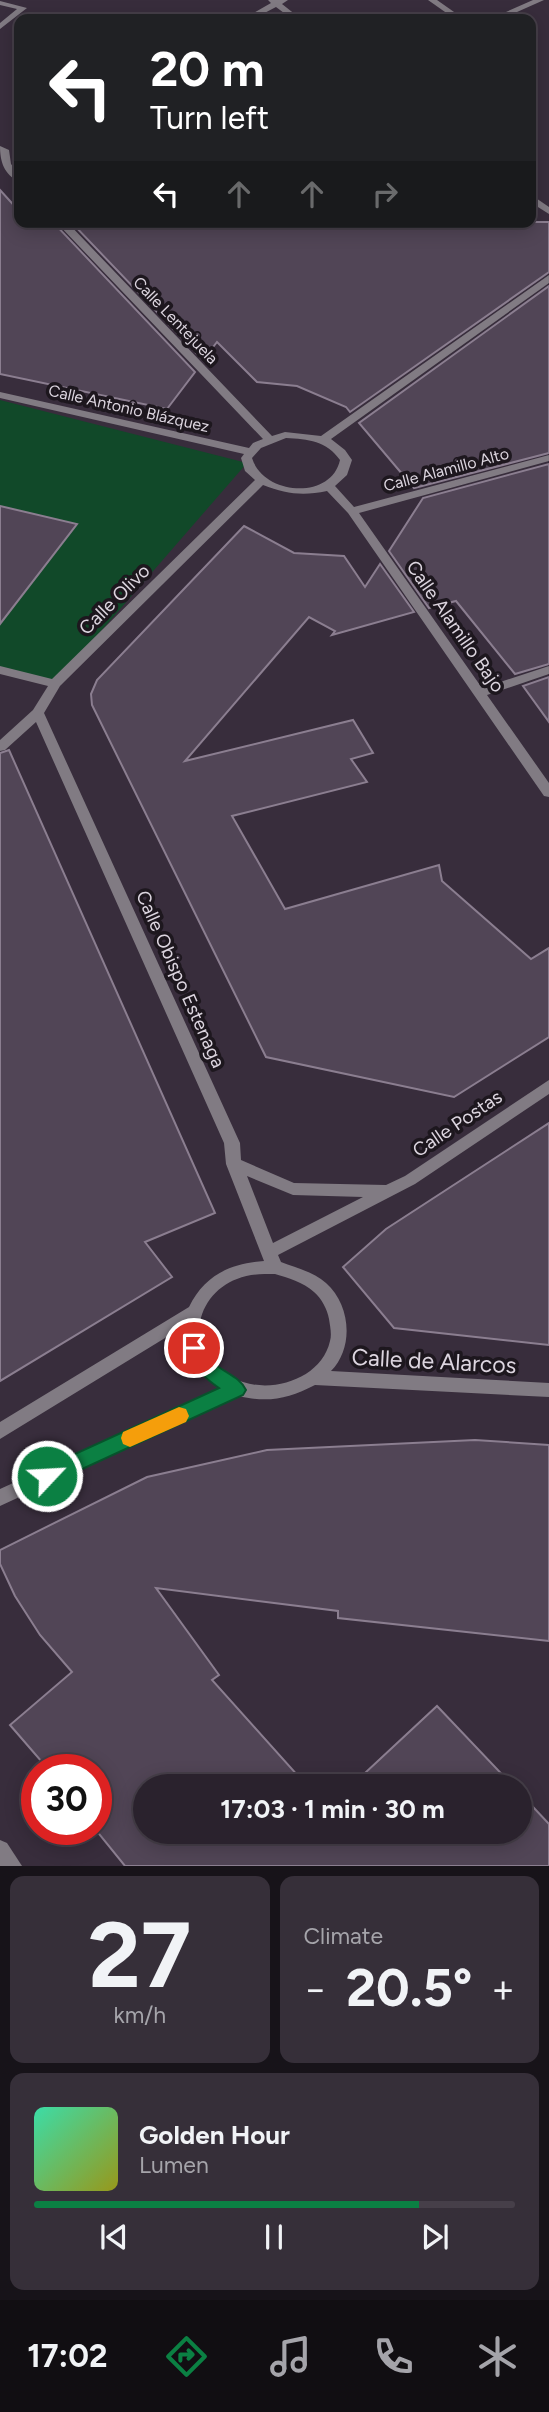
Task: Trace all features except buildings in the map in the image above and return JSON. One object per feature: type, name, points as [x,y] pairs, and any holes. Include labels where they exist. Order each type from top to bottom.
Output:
[{"type":"street","points":[[432,0],[453,14]]},
{"type":"street","points":[[506,14],[540,0]]},
{"type":"street","points":[[255,14],[277,1],[291,14]]},
{"type":"street","points":[[0,3],[23,8],[16,14]]},
{"type":"street","points":[[0,27],[14,15]]},
{"type":"street","points":[[3,168],[5,148]]},
{"type":"street","name":"Calle Lentejuela","points":[[67,228],[269,439]]},
{"type":"street","points":[[324,439],[549,278]]},
{"type":"street","name":"Calle Antonio Blázquez","points":[[0,395],[250,452]]},
{"type":"street","points":[[306,435],[324,439],[340,448],[346,460],[341,477],[328,485],[310,491],[283,490],[260,482],[252,476],[247,463],[250,452],[269,439],[306,435]]},
{"type":"street","name":"Calle Alamillo Alto","points":[[352,511],[549,458]]},
{"type":"street","name":"Calle Olivo","points":[[0,747],[38,713],[55,684],[260,482]]},
{"type":"street","name":"Calle Alamillo Bajo","points":[[328,485],[352,511],[549,793]]},
{"type":"street","points":[[0,670],[55,684]]},
{"type":"street","points":[[480,694],[549,670]]},
{"type":"street","name":"Calle Obispo Estenaga","points":[[38,713],[232,1143],[234,1164],[271,1260]]},
{"type":"street","name":"Calle Postas","points":[[271,1260],[386,1191],[410,1180],[549,1086]]},
{"type":"street","name":"Calle Postas","points":[[234,1164],[293,1189],[386,1191]]},
{"type":"street","points":[[0,1430],[194,1312],[211,1287],[223,1278],[271,1260],[316,1284],[331,1301],[338,1319],[339,1336],[335,1353],[316,1378],[290,1391],[264,1394],[236,1390],[207,1369],[194,1348],[191,1331],[194,1312]]},
{"type":"street","name":"Calle de Alarcos","points":[[316,1378],[549,1390]]},
{"type":"street","points":[[0,1498],[236,1390]]},
{"type":"street","points":[[0,1850],[12,1866]]},
{"type":"green space","points":[[0,400],[247,463],[55,684],[0,670]]},
{"type":"slow traffic","points":[[130,1438],[179,1416]]},
{"type":"route","points":[[47,1476],[236,1390],[207,1369],[194,1348]]}]
